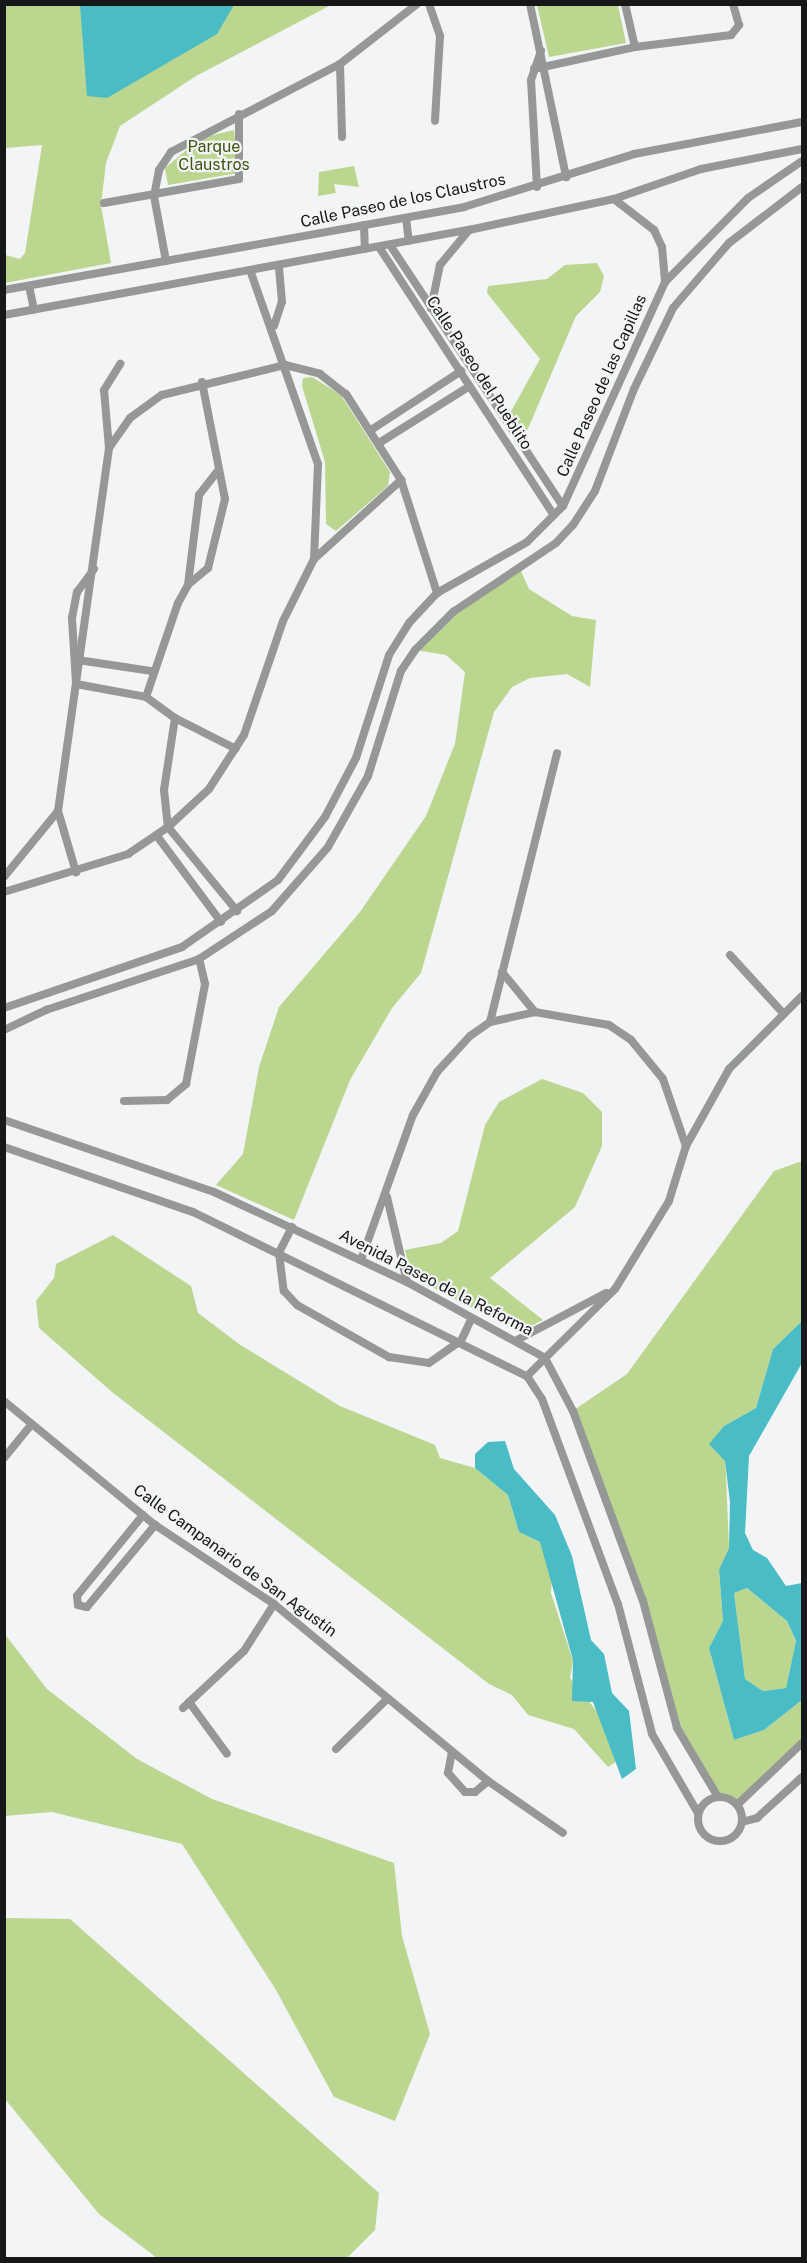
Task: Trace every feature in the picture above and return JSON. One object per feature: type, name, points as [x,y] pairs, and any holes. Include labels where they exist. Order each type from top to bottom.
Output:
[{"type":"street","points":[[166,261],[154,196],[159,170],[171,152],[239,114],[340,64],[417,4]]},
{"type":"street","points":[[429,4],[440,36],[435,121]]},
{"type":"street","points":[[530,4],[566,177]]},
{"type":"street","points":[[625,4],[635,47]]},
{"type":"street","points":[[534,69],[635,47],[738,32],[733,4]]},
{"type":"street","points":[[537,187],[534,69],[541,51]]},
{"type":"street","points":[[340,64],[342,137]]},
{"type":"street","points":[[104,203],[154,196],[242,177],[239,114]]},
{"type":"street","name":"Calle Paseo de los Claustros","points":[[4,290],[406,218],[537,187],[634,154],[802,122]]},
{"type":"street","points":[[4,315],[469,230],[614,199],[700,169],[802,149]]},
{"type":"street","name":"Calle Paseo de las Capillas","points":[[4,1008],[81,979],[132,967],[182,947],[237,911],[278,880],[325,817],[356,758],[389,655],[437,593],[527,542],[563,506],[665,282],[748,198],[802,161]]},
{"type":"street","points":[[4,1030],[46,1010],[199,959],[272,911],[328,847],[368,776],[401,671],[415,650],[453,612],[547,550],[573,525],[595,491],[634,389],[673,308],[729,243],[802,187]]},
{"type":"street","points":[[614,199],[654,230],[662,247],[665,282]]},
{"type":"street","points":[[406,218],[409,241]]},
{"type":"street","points":[[364,225],[365,249]]},
{"type":"street","points":[[431,308],[440,265],[469,230]]},
{"type":"street","name":"Calle Paseo del Pueblito","points":[[390,245],[563,506]]},
{"type":"street","name":"Calle Paseo del Pueblito","points":[[379,247],[554,516]]},
{"type":"street","points":[[274,326],[282,302],[279,266]]},
{"type":"street","points":[[250,270],[259,307],[274,326],[318,464],[314,559]]},
{"type":"street","points":[[29,286],[34,309]]},
{"type":"street","points":[[441,341],[450,336]]},
{"type":"street","points":[[76,872],[58,812],[76,684],[82,660],[110,448],[104,390],[120,364]]},
{"type":"street","points":[[110,448],[130,418],[162,395],[202,382],[285,365],[320,374],[338,386],[371,430],[401,480],[437,593]]},
{"type":"street","points":[[371,430],[461,371]]},
{"type":"street","points":[[188,585],[208,567],[219,531],[225,499],[202,382]]},
{"type":"street","points":[[379,443],[470,386]]},
{"type":"street","points":[[484,410],[494,403]]},
{"type":"street","points":[[146,697],[152,671],[188,585],[199,495],[218,471]]},
{"type":"street","points":[[4,892],[76,872],[128,854],[157,836],[209,789],[236,749],[283,621],[314,559],[401,480]]},
{"type":"street","points":[[76,684],[73,659],[77,592],[94,568]]},
{"type":"street","points":[[73,659],[152,671]]},
{"type":"street","points":[[76,684],[146,697],[176,718],[236,749]]},
{"type":"street","points":[[176,718],[164,790],[168,827],[237,911]]},
{"type":"street","points":[[490,1022],[557,753]]},
{"type":"street","points":[[4,877],[58,812]]},
{"type":"street","points":[[157,836],[221,922]]},
{"type":"street","points":[[730,955],[782,1012]]},
{"type":"street","points":[[124,1101],[166,1100],[186,1084],[205,984],[199,959]]},
{"type":"street","points":[[502,972],[534,1012]]},
{"type":"street","points":[[526,1376],[615,1289],[669,1201],[686,1146],[729,1069],[782,1012],[802,996]]},
{"type":"street","points":[[361,1260],[387,1196],[413,1115],[437,1072],[490,1022],[534,1012],[609,1025],[631,1040],[663,1079],[686,1146]]},
{"type":"street","name":"Avenida Paseo de la Reforma","points":[[4,1120],[133,1160],[292,1227],[407,1282],[471,1320],[517,1340],[545,1358],[573,1411],[643,1601],[676,1728],[718,1797]]},
{"type":"street","points":[[4,1147],[124,1185],[279,1253],[461,1341],[526,1376],[542,1399],[618,1604],[652,1734],[698,1813],[700,1829],[716,1841],[735,1837],[742,1822],[737,1805]]},
{"type":"street","points":[[387,1196],[407,1282]]},
{"type":"street","points":[[292,1227],[279,1253],[284,1291],[297,1305],[402,1363],[429,1363],[461,1341],[471,1320]]},
{"type":"street","points":[[517,1340],[615,1289]]},
{"type":"street","name":"Calle Campanario de San Agustín","points":[[4,1401],[155,1525],[274,1604],[488,1781],[563,1833]]},
{"type":"street","points":[[4,1458],[31,1425]]},
{"type":"street","points":[[143,1515],[77,1596],[78,1605],[87,1607],[155,1525]]},
{"type":"street","points":[[227,1754],[186,1705],[244,1651],[274,1604]]},
{"type":"street","points":[[336,1749],[387,1699]]},
{"type":"street","points":[[737,1805],[802,1743]]},
{"type":"street","points":[[452,1752],[447,1773],[465,1792],[475,1792],[488,1781]]},
{"type":"street","points":[[742,1822],[757,1818],[802,1777]]},
{"type":"street","points":[[698,1813],[718,1797],[737,1805]]},
{"type":"green space","points":[[5,5],[331,5],[196,76],[120,126],[106,163],[101,205],[111,263],[5,283],[5,255],[20,259],[25,253],[42,145],[5,148]]},
{"type":"green space","points":[[537,5],[618,5],[626,43],[549,57]]},
{"type":"green space","name":"Parque Claustros","points":[[234,130],[238,173],[168,185],[165,168],[201,138]]},
{"type":"green space","points":[[354,166],[359,187],[334,184],[336,193],[318,196],[319,172]]},
{"type":"green space","points":[[597,263],[604,276],[600,292],[576,316],[524,438],[509,415],[540,359],[487,293],[488,286],[547,279],[565,265]]},
{"type":"green space","points":[[312,377],[341,395],[390,472],[388,486],[336,531],[326,524],[325,462],[302,386],[303,378]]},
{"type":"green space","points":[[520,569],[529,589],[572,616],[596,620],[590,687],[567,674],[530,678],[512,687],[494,712],[421,973],[392,1008],[350,1080],[294,1220],[216,1185],[243,1154],[259,1067],[279,1007],[360,912],[426,816],[455,744],[465,672],[446,655],[415,650],[453,612]]},
{"type":"green space","points":[[542,1079],[583,1093],[602,1112],[602,1146],[575,1207],[490,1278],[543,1320],[519,1332],[412,1277],[405,1250],[441,1243],[458,1231],[485,1125],[499,1102]]},
{"type":"green space","points":[[802,1161],[802,1321],[773,1349],[756,1408],[724,1426],[729,1548],[719,1571],[723,1621],[709,1648],[734,1740],[764,1730],[802,1700],[802,1742],[736,1803],[718,1797],[677,1725],[668,1682],[574,1410],[627,1374],[774,1171]]},
{"type":"green space","points":[[113,1235],[191,1286],[198,1313],[239,1344],[340,1406],[435,1445],[440,1458],[475,1468],[508,1495],[519,1532],[540,1542],[552,1575],[551,1593],[573,1661],[570,1678],[604,1720],[617,1761],[608,1767],[574,1729],[528,1715],[512,1695],[489,1684],[112,1392],[39,1328],[36,1301],[54,1278],[56,1264]]},
{"type":"green space","points":[[747,1588],[787,1621],[796,1642],[786,1688],[763,1691],[745,1679],[734,1593]]},
{"type":"green space","points":[[4,1633],[47,1689],[137,1759],[212,1799],[394,1863],[402,1936],[430,2034],[395,2121],[334,2097],[276,1990],[182,1844],[52,1812],[5,1816]]},
{"type":"green space","points":[[5,1918],[70,1919],[379,2193],[375,2230],[347,2258],[157,2258],[99,2214],[5,2099]]},
{"type":"water","points":[[80,4],[234,5],[217,34],[107,98],[87,96]]},
{"type":"water","points":[[802,1321],[802,1363],[749,1456],[745,1533],[753,1550],[767,1558],[786,1586],[802,1583],[802,1700],[764,1730],[734,1740],[709,1648],[723,1621],[719,1570],[729,1548],[730,1502],[725,1461],[709,1444],[724,1426],[756,1408],[773,1349]],"holes":[[[747,1588],[787,1621],[796,1641],[786,1688],[763,1691],[745,1679],[734,1593]]]},
{"type":"water","points":[[505,1441],[514,1469],[555,1515],[572,1556],[591,1640],[604,1654],[612,1693],[629,1711],[636,1769],[622,1779],[593,1702],[572,1701],[573,1660],[540,1542],[519,1532],[508,1495],[475,1468],[475,1454],[488,1442]]}]
